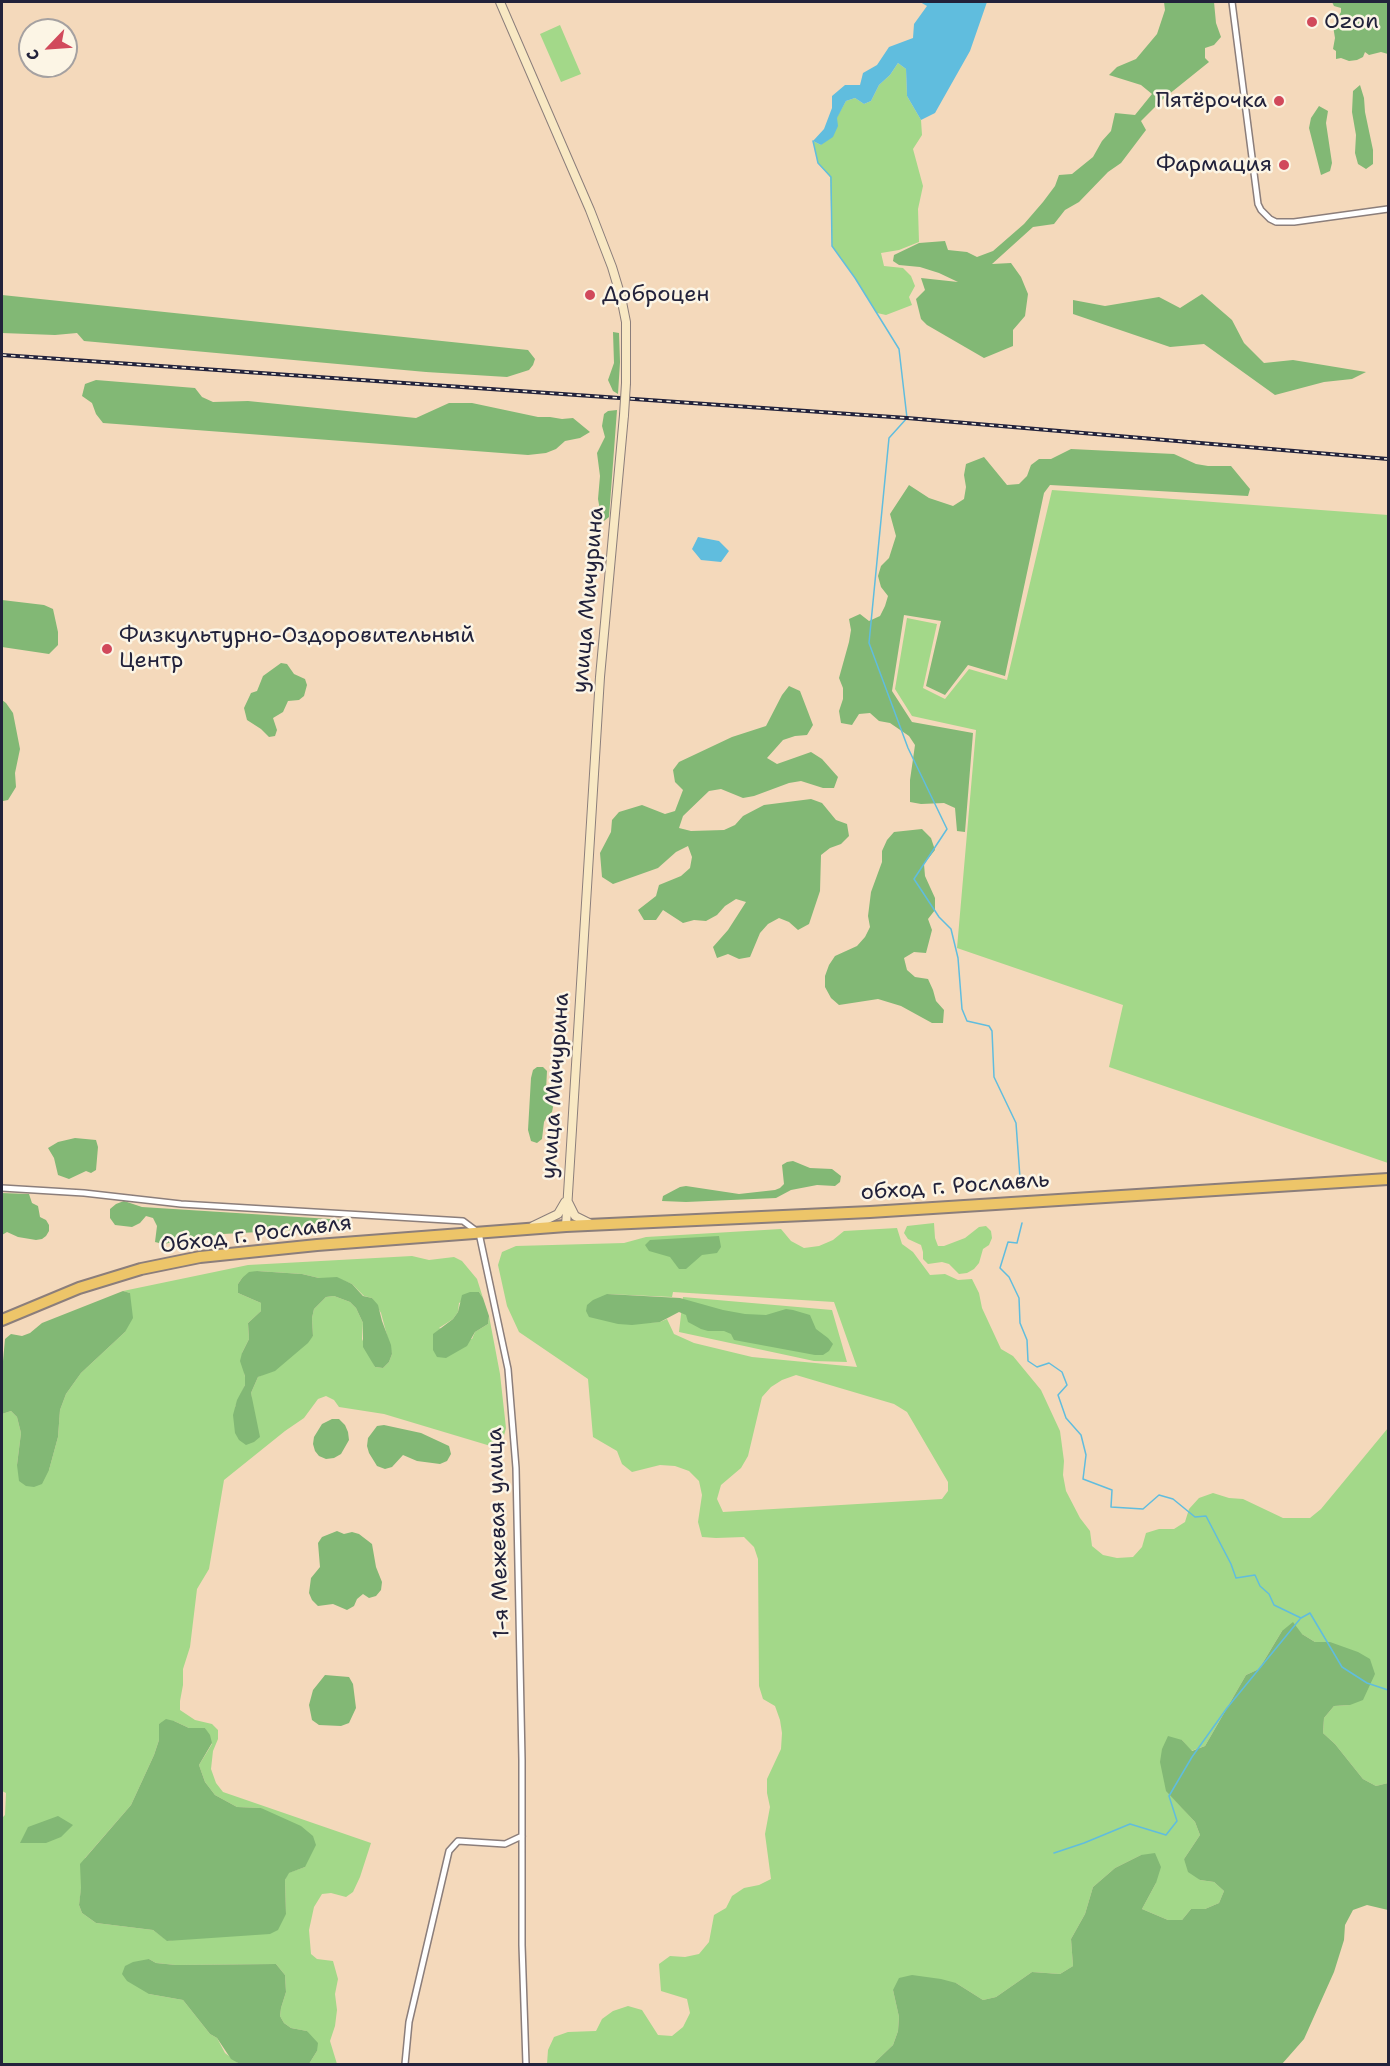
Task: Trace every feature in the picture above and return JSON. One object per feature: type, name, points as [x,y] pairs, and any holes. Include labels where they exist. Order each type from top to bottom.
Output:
[{"type":"highway","name":"обход г. Рославль","points":[[524,1229],[870,1212],[1389,1179]]},
{"type":"highway","name":"Обход г. Рославля","points":[[2,1320],[79,1288],[141,1269],[200,1257],[317,1245],[524,1229]]},
{"type":"main road","name":"улица Мичурина","points":[[500,2],[591,210],[612,267],[626,322],[624,415],[605,615],[566,1226]]},
{"type":"main road","points":[[567,1198],[575,1216],[592,1225]]},
{"type":"main road","points":[[524,1229],[558,1214],[567,1198]]},
{"type":"street","points":[[1232,2],[1258,204],[1261,210],[1276,222],[1294,222],[1389,209]]},
{"type":"street","points":[[2,1188],[84,1193],[181,1204],[463,1221],[479,1233]]},
{"type":"street","name":"1-я Межевая улица","points":[[479,1233],[508,1369],[516,1468],[522,1945],[526,2064]]},
{"type":"street","points":[[405,2064],[409,2022],[448,1851],[458,1841],[505,1845],[522,1836]]},
{"type":"green space","points":[[1164,2],[1214,2],[1216,23],[1221,37],[1214,45],[1205,48],[1205,58],[1209,62],[1163,99],[1141,121],[1146,130],[1121,163],[1108,172],[1079,202],[1065,210],[1054,224],[1033,227],[992,264],[1011,263],[1021,277],[1028,294],[1025,316],[1013,330],[1013,346],[984,358],[927,325],[921,319],[916,299],[925,290],[921,278],[958,282],[920,267],[899,265],[893,261],[894,255],[919,243],[945,241],[948,250],[967,252],[977,257],[993,251],[1024,224],[1055,186],[1059,175],[1072,174],[1093,157],[1111,131],[1115,113],[1135,115],[1152,94],[1141,85],[1109,75],[1117,67],[1136,59],[1157,34],[1165,10]]},
{"type":"green space","points":[[1332,2],[1388,2],[1388,54],[1381,52],[1369,55],[1365,52],[1363,57],[1357,60],[1336,59],[1336,51],[1333,49],[1335,38],[1333,26],[1341,8],[1334,6]]},
{"type":"green space","points":[[560,25],[581,74],[561,82],[540,34]]},
{"type":"green space","points":[[898,63],[906,69],[907,96],[921,120],[922,135],[913,149],[923,186],[918,209],[919,242],[899,250],[881,253],[884,266],[903,268],[911,276],[915,286],[909,297],[912,305],[886,315],[877,313],[832,246],[830,177],[818,163],[813,141],[821,145],[846,101],[855,98],[864,104],[871,101],[879,85]]},
{"type":"green space","points":[[1360,85],[1373,150],[1373,164],[1366,169],[1358,164],[1355,153],[1356,135],[1352,112],[1353,91]]},
{"type":"green space","points":[[1319,106],[1328,111],[1326,123],[1332,163],[1330,171],[1321,175],[1309,128],[1311,118]]},
{"type":"green space","points":[[1202,294],[1232,320],[1244,343],[1264,363],[1293,360],[1366,372],[1352,379],[1324,382],[1275,395],[1204,344],[1170,347],[1073,314],[1073,300],[1105,306],[1159,297],[1180,308]]},
{"type":"green space","points":[[2,295],[528,350],[535,359],[529,370],[507,377],[426,372],[84,341],[77,333],[55,335],[2,333]]},
{"type":"green space","points":[[613,332],[619,333],[618,394],[613,391],[608,380],[614,363]]},
{"type":"green space","points":[[96,380],[195,388],[202,397],[213,402],[248,401],[416,418],[449,403],[472,403],[538,417],[573,418],[590,432],[580,438],[565,441],[556,449],[546,453],[528,455],[103,423],[92,403],[82,396],[85,384]]},
{"type":"green space","points":[[617,410],[609,517],[604,521],[598,499],[600,476],[597,453],[605,437],[602,426],[604,414]]},
{"type":"green space","points":[[1071,449],[1174,454],[1196,464],[1231,466],[1250,489],[1248,496],[1050,485],[1044,493],[1005,676],[968,665],[945,695],[926,686],[941,621],[904,615],[892,691],[912,722],[973,733],[965,832],[957,831],[955,808],[944,803],[910,802],[910,780],[915,745],[909,736],[890,723],[879,721],[870,713],[859,714],[852,725],[841,723],[839,711],[843,699],[843,688],[839,678],[849,642],[851,630],[849,619],[860,614],[869,621],[880,616],[885,606],[888,596],[881,587],[878,576],[881,566],[889,558],[896,536],[890,514],[909,485],[929,498],[953,506],[964,499],[966,464],[984,457],[1007,485],[1019,484],[1027,476],[1031,465],[1039,459],[1051,459]]},
{"type":"green space","points":[[1052,490],[1388,515],[1388,1163],[1109,1067],[1123,1005],[957,948],[976,730],[912,716],[895,689],[907,618],[937,624],[923,688],[945,699],[969,669],[1007,680]]},
{"type":"green space","points":[[2,600],[44,605],[53,609],[58,645],[49,654],[2,647]]},
{"type":"green space","points":[[281,663],[287,664],[294,674],[305,679],[307,685],[304,696],[299,700],[288,701],[283,712],[273,718],[277,730],[275,736],[269,737],[247,720],[244,708],[251,693],[257,691],[263,676]]},
{"type":"green space","points":[[789,686],[800,691],[813,725],[807,735],[783,740],[767,758],[777,764],[811,752],[822,759],[838,777],[834,788],[823,788],[801,781],[743,798],[721,789],[709,791],[683,816],[679,828],[691,831],[724,830],[735,825],[743,816],[764,805],[811,799],[822,803],[836,820],[847,824],[849,836],[841,844],[821,855],[820,891],[809,924],[798,930],[789,922],[779,918],[768,924],[760,933],[750,957],[739,959],[728,954],[717,958],[713,947],[728,930],[746,902],[736,899],[706,921],[694,920],[683,923],[663,910],[656,920],[644,920],[638,910],[656,896],[659,885],[681,876],[690,868],[692,857],[688,846],[676,852],[658,868],[613,884],[602,877],[600,853],[611,832],[612,820],[619,812],[642,805],[665,814],[675,811],[683,790],[675,782],[673,770],[679,762],[732,737],[766,726]]},
{"type":"green space","points":[[2,700],[13,713],[20,749],[15,773],[16,787],[8,800],[3,801],[2,799]]},
{"type":"green space","points":[[922,829],[931,838],[935,850],[924,864],[925,876],[935,898],[935,910],[928,919],[932,930],[926,953],[914,952],[904,958],[907,970],[915,977],[928,979],[936,1001],[944,1010],[943,1023],[932,1023],[901,1006],[878,999],[839,1005],[831,998],[825,987],[825,976],[835,956],[857,946],[870,927],[868,916],[871,892],[887,840],[894,832]]},
{"type":"green space","points":[[543,1067],[547,1071],[546,1090],[553,1107],[544,1122],[542,1139],[537,1143],[531,1141],[528,1130],[531,1078],[533,1070]]},
{"type":"green space","points":[[75,1138],[96,1140],[98,1147],[96,1170],[91,1173],[86,1171],[69,1179],[58,1175],[54,1158],[48,1148],[58,1142]]},
{"type":"green space","points":[[793,1161],[810,1168],[832,1169],[841,1176],[840,1182],[835,1186],[817,1185],[791,1190],[776,1198],[662,1201],[663,1196],[686,1186],[739,1194],[775,1190],[784,1184],[782,1165]]},
{"type":"green space","points":[[2,1193],[29,1194],[32,1203],[38,1206],[40,1217],[49,1225],[46,1236],[36,1240],[18,1237],[7,1232],[2,1235]]},
{"type":"green space","points":[[124,1201],[142,1207],[346,1220],[348,1227],[223,1234],[163,1244],[155,1242],[157,1226],[153,1218],[146,1216],[132,1227],[115,1225],[110,1218],[110,1209]]},
{"type":"green space","points":[[934,1223],[938,1246],[965,1238],[979,1227],[986,1226],[991,1231],[992,1238],[989,1245],[983,1249],[979,1263],[974,1269],[959,1274],[949,1264],[942,1262],[928,1264],[923,1259],[921,1245],[908,1239],[904,1233],[907,1226]]},
{"type":"green space","points":[[897,1228],[902,1244],[913,1252],[930,1275],[945,1274],[958,1280],[972,1279],[979,1293],[982,1308],[1001,1349],[1013,1356],[1041,1390],[1060,1431],[1066,1491],[1080,1518],[1090,1531],[1092,1546],[1103,1555],[1117,1558],[1133,1557],[1142,1547],[1146,1533],[1159,1529],[1174,1529],[1185,1522],[1189,1509],[1199,1498],[1213,1493],[1243,1499],[1283,1518],[1310,1518],[1321,1509],[1388,1428],[1388,1783],[1376,1786],[1363,1779],[1335,1744],[1323,1733],[1324,1718],[1334,1706],[1350,1705],[1330,1642],[1315,1642],[1302,1634],[1282,1631],[1259,1669],[1246,1675],[1205,1746],[1191,1751],[1182,1740],[1166,1790],[1195,1822],[1200,1835],[1184,1859],[1200,1880],[1214,1882],[1224,1891],[1219,1903],[1205,1909],[1191,1909],[1182,1920],[1168,1920],[1142,1909],[1156,1883],[1141,1855],[1115,1868],[1093,1887],[1085,1914],[1071,1939],[1073,1966],[1060,1974],[1032,1972],[996,1997],[983,2000],[956,1983],[893,1990],[899,2017],[898,2031],[893,2045],[873,2064],[547,2064],[548,2050],[554,2037],[568,2032],[596,2031],[602,2019],[613,2011],[628,2006],[642,2010],[658,2035],[672,2036],[683,2027],[690,2013],[687,1999],[661,1991],[659,1964],[670,1956],[685,1957],[699,1954],[709,1942],[714,1915],[726,1908],[732,1896],[744,1888],[759,1885],[771,1879],[765,1834],[770,1807],[767,1779],[781,1749],[782,1733],[775,1706],[763,1699],[759,1686],[758,1559],[754,1547],[744,1537],[702,1537],[698,1522],[702,1495],[699,1481],[689,1471],[675,1466],[660,1465],[632,1472],[622,1464],[617,1451],[593,1437],[588,1379],[519,1332],[507,1306],[498,1265],[502,1252],[516,1246],[624,1243],[646,1237],[781,1229],[791,1241],[804,1248],[819,1246],[833,1240],[844,1231]],"holes":[[[673,1292],[834,1302],[857,1367],[752,1357],[694,1343],[674,1334],[667,1319],[660,1322],[618,1324],[607,1294],[672,1297]],[[796,1375],[894,1404],[907,1412],[948,1482],[948,1491],[942,1499],[723,1512],[717,1499],[721,1485],[741,1468],[748,1456],[762,1397],[771,1387]]]},
{"type":"green space","points":[[719,1236],[721,1247],[717,1253],[702,1255],[686,1269],[679,1269],[670,1257],[649,1251],[645,1245],[650,1240]]},
{"type":"green space","points":[[412,1256],[429,1260],[454,1257],[462,1261],[477,1279],[483,1298],[479,1292],[459,1303],[458,1312],[453,1319],[439,1328],[472,1339],[475,1332],[488,1324],[489,1316],[500,1374],[506,1428],[502,1443],[494,1447],[384,1414],[339,1407],[334,1400],[326,1396],[318,1399],[304,1418],[224,1480],[209,1569],[197,1589],[190,1647],[183,1669],[180,1710],[195,1720],[212,1724],[218,1730],[211,1769],[216,1783],[223,1792],[371,1843],[353,1892],[346,1897],[331,1893],[322,1894],[314,1907],[309,1930],[311,1954],[317,1959],[333,1961],[338,1979],[335,1994],[337,2010],[335,2026],[330,2041],[337,2064],[309,2064],[317,2051],[307,2031],[291,2028],[280,2016],[286,1992],[285,1975],[276,1964],[176,1965],[156,1963],[149,1959],[149,1994],[183,2000],[210,2034],[217,2038],[225,2053],[238,2063],[254,2064],[2,2064],[2,1818],[5,1815],[6,1793],[2,1791],[2,1414],[11,1411],[17,1417],[21,1433],[17,1465],[49,1470],[58,1437],[60,1410],[66,1394],[81,1373],[125,1332],[130,1293],[123,1291],[248,1265]],"holes":[[[257,1271],[337,1278],[352,1284],[364,1296],[372,1298],[381,1313],[392,1354],[389,1362],[383,1368],[375,1367],[362,1339],[363,1323],[356,1308],[350,1302],[334,1296],[326,1297],[314,1309],[313,1336],[258,1377],[251,1393],[252,1402],[235,1407],[245,1385],[242,1353],[249,1339],[248,1323],[261,1311],[261,1303],[238,1293],[238,1284],[242,1278]],[[174,1721],[189,1728],[205,1728],[212,1744],[199,1765],[205,1782],[215,1795],[237,1807],[261,1808],[305,1867],[288,1873],[285,1880],[286,1914],[168,1941],[153,1930],[96,1923],[82,1913],[79,1905],[85,1858],[131,1805],[154,1755],[159,1740],[159,1724]]]},
{"type":"green space","points":[[249,1272],[302,1274],[319,1278],[337,1277],[352,1284],[363,1296],[372,1298],[378,1305],[392,1354],[389,1362],[383,1368],[375,1367],[363,1347],[363,1323],[356,1308],[350,1302],[334,1296],[326,1297],[314,1309],[313,1336],[308,1343],[275,1371],[258,1377],[251,1393],[260,1437],[246,1445],[235,1433],[233,1415],[237,1400],[245,1385],[245,1376],[240,1361],[249,1339],[248,1323],[261,1311],[261,1303],[238,1293],[238,1284]]},
{"type":"green space","points":[[123,1291],[130,1293],[133,1318],[125,1332],[81,1373],[66,1394],[60,1410],[58,1437],[49,1470],[42,1484],[34,1487],[26,1486],[19,1481],[17,1465],[21,1433],[17,1417],[11,1411],[2,1414],[5,1339],[11,1334],[22,1336],[30,1333],[42,1323]]},
{"type":"green space","points":[[479,1292],[483,1298],[489,1316],[488,1324],[475,1332],[467,1346],[446,1358],[437,1357],[433,1350],[433,1334],[453,1319],[458,1312],[462,1295]]},
{"type":"green space","points":[[607,1294],[680,1298],[745,1314],[766,1315],[786,1309],[793,1310],[810,1315],[816,1329],[833,1344],[823,1355],[815,1355],[734,1340],[731,1334],[724,1331],[701,1329],[688,1322],[686,1315],[679,1312],[660,1322],[632,1325],[589,1317],[586,1311],[587,1305]]},
{"type":"green space","points":[[683,1297],[832,1310],[847,1362],[814,1361],[679,1332]]},
{"type":"green space","points":[[332,1419],[339,1419],[345,1425],[349,1440],[341,1454],[326,1459],[315,1451],[314,1437],[322,1424]]},
{"type":"green space","points":[[384,1425],[421,1433],[449,1446],[451,1454],[447,1461],[440,1464],[417,1461],[403,1455],[392,1467],[385,1469],[377,1466],[369,1453],[368,1438],[377,1426]]},
{"type":"green space","points":[[337,1531],[344,1534],[352,1532],[359,1534],[372,1544],[376,1567],[382,1582],[381,1590],[376,1596],[369,1598],[363,1594],[354,1606],[347,1610],[333,1604],[318,1606],[309,1593],[311,1578],[320,1567],[318,1543],[322,1537]]},
{"type":"green space","points":[[1293,1622],[1302,1634],[1315,1642],[1330,1642],[1370,1659],[1375,1674],[1363,1700],[1350,1705],[1334,1706],[1324,1718],[1323,1733],[1335,1744],[1363,1779],[1376,1786],[1388,1783],[1388,1910],[1367,1905],[1353,1910],[1345,1925],[1344,1940],[1334,1972],[1304,2039],[1282,2064],[873,2064],[893,2045],[898,2031],[899,2017],[893,1990],[899,1978],[912,1975],[941,1979],[956,1983],[983,2000],[996,1997],[1032,1972],[1060,1974],[1073,1966],[1071,1939],[1085,1914],[1093,1887],[1115,1868],[1141,1855],[1155,1853],[1161,1867],[1156,1883],[1142,1909],[1168,1920],[1182,1920],[1191,1909],[1205,1909],[1219,1903],[1224,1891],[1214,1882],[1200,1880],[1188,1872],[1184,1859],[1200,1835],[1195,1822],[1166,1791],[1160,1762],[1162,1749],[1168,1736],[1182,1740],[1192,1751],[1205,1746],[1246,1675],[1259,1669],[1282,1631]]},
{"type":"green space","points":[[325,1675],[349,1677],[353,1684],[356,1708],[349,1723],[341,1726],[319,1725],[312,1720],[309,1705],[313,1690]]},
{"type":"green space","points":[[166,1719],[189,1728],[205,1728],[210,1735],[212,1743],[199,1765],[205,1782],[215,1795],[237,1807],[261,1808],[301,1826],[313,1836],[316,1845],[305,1867],[289,1873],[285,1880],[286,1914],[278,1930],[270,1934],[167,1941],[153,1930],[96,1923],[82,1913],[79,1905],[80,1864],[131,1805],[154,1755],[159,1740],[159,1724]]},
{"type":"green space","points":[[58,1816],[73,1825],[61,1837],[46,1843],[20,1843],[28,1827]]},
{"type":"green space","points":[[149,1959],[156,1963],[176,1965],[276,1964],[285,1975],[286,1992],[280,2016],[291,2028],[307,2031],[318,2043],[317,2051],[309,2064],[238,2063],[231,2059],[217,2038],[210,2034],[183,2000],[149,1994],[127,1981],[122,1974],[125,1966]]},
{"type":"water","points":[[920,2],[987,2],[970,51],[935,113],[921,120],[907,96],[906,69],[898,63],[879,85],[871,101],[864,104],[855,98],[846,101],[837,118],[838,126],[833,137],[821,145],[813,141],[824,129],[832,108],[832,96],[845,85],[860,85],[863,73],[877,65],[889,47],[913,38],[914,24],[927,6]]},
{"type":"water","points":[[698,537],[719,541],[729,551],[721,562],[701,560],[692,549]]},
{"type":"waterway","points":[[813,141],[818,163],[831,177],[832,246],[855,278],[899,349],[907,418],[889,438],[869,643],[908,748],[947,829],[914,879],[939,917],[951,929],[958,958],[962,1009],[967,1021],[989,1026],[992,1031],[994,1077],[1016,1123],[1020,1178]]},
{"type":"waterway","points":[[1022,1223],[1017,1243],[1008,1242],[1000,1268],[1009,1277],[1019,1298],[1020,1323],[1027,1340],[1028,1361],[1037,1367],[1049,1363],[1062,1372],[1067,1385],[1058,1395],[1066,1418],[1081,1435],[1086,1455],[1083,1479],[1112,1490],[1111,1507],[1143,1509],[1159,1495],[1173,1499],[1195,1517],[1206,1516],[1236,1578],[1255,1575],[1274,1605],[1301,1618],[1310,1613],[1342,1667],[1367,1683],[1388,1690]]},
{"type":"waterway","points":[[1054,1853],[1130,1824],[1166,1835],[1177,1821],[1169,1796],[1192,1757],[1227,1708],[1300,1619]]},
{"type":"railway","points":[[2,355],[907,418],[1388,459]]},
{"type":"place","name":"Ozon","points":[[1312,22]]},
{"type":"place","name":"Пятёрочка","points":[[1279,101]]},
{"type":"place","name":"Фармация","points":[[1284,165]]},
{"type":"place","name":"Доброцен","points":[[590,295]]},
{"type":"place","name":"Физкультурно-Оздоровительный Центр","points":[[107,649]]}]
